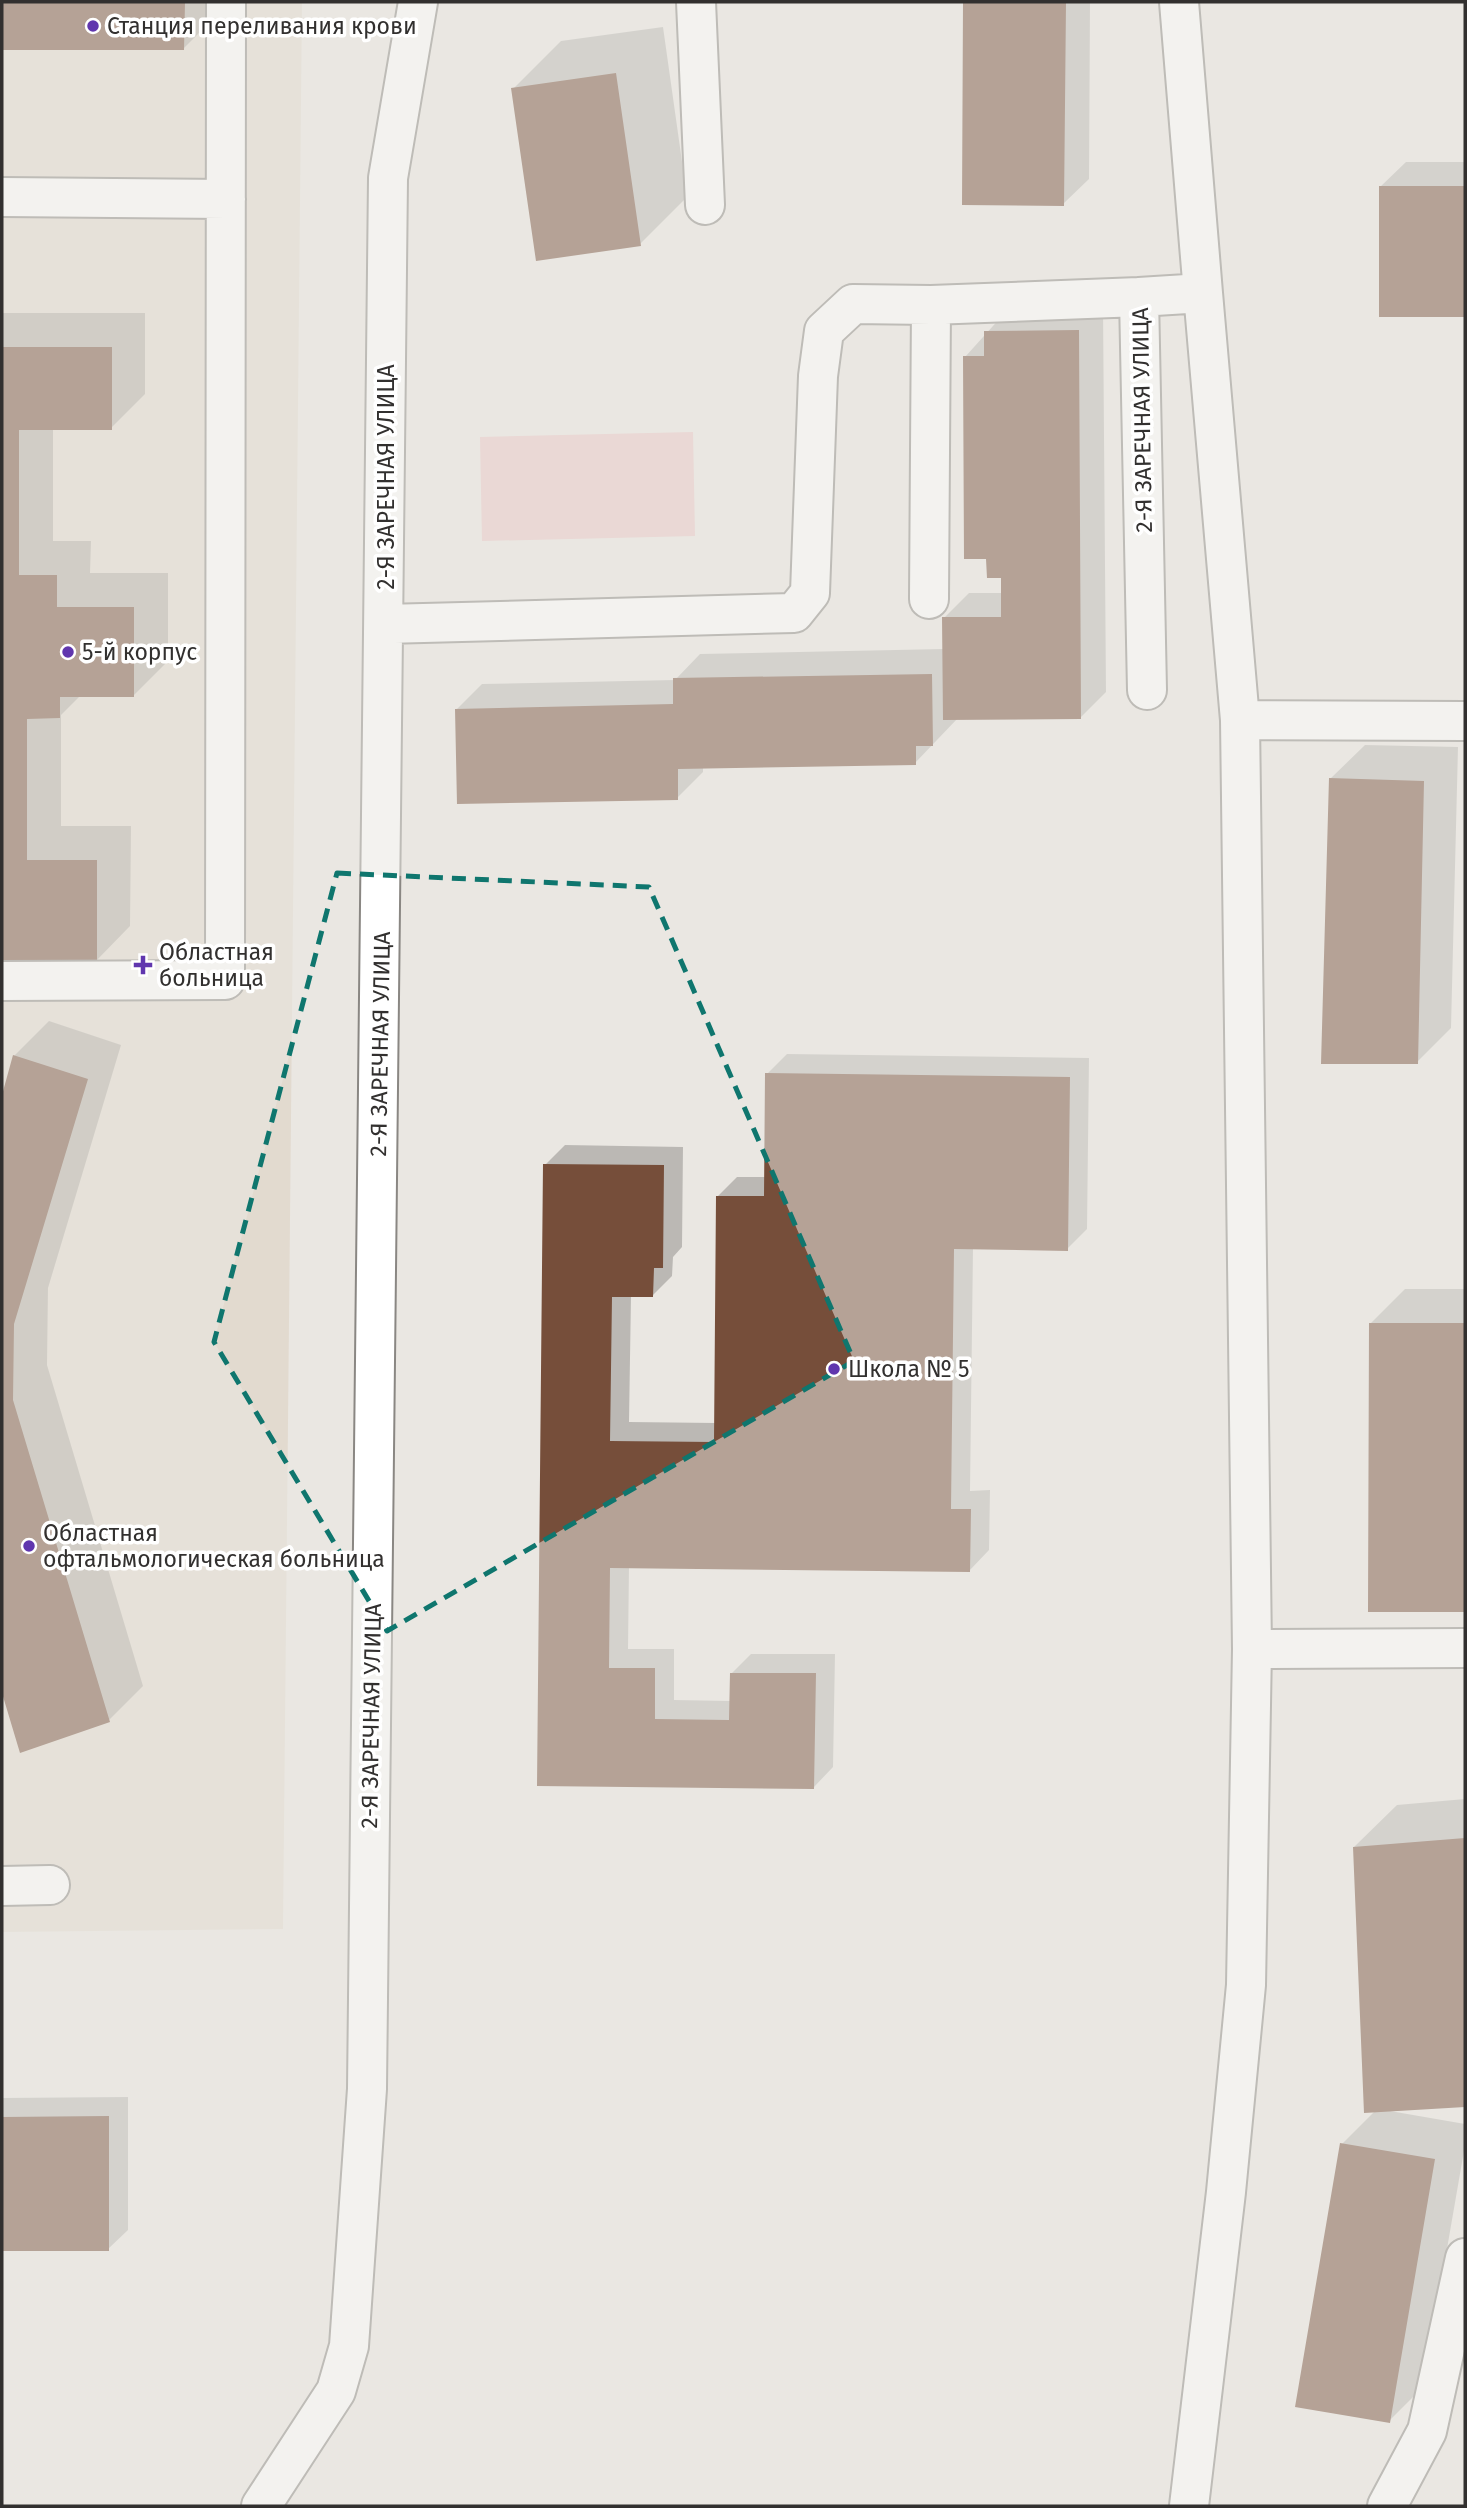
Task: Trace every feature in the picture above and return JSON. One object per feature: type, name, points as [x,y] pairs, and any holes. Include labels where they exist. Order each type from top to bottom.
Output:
[{"type":"street","points":[[2,981],[225,980],[226,2]]},
{"type":"street","name":"2-Я ЗАРЕЧНАЯ УЛИЦА","points":[[261,2506],[336,2390],[349,2346],[367,2089],[388,178],[418,2]]},
{"type":"street","points":[[696,2],[705,205]]},
{"type":"street","points":[[1179,2],[1240,720],[1252,1649],[1246,1984],[1226,2192],[1189,2506]]},
{"type":"street","points":[[2,197],[226,200]]},
{"type":"street","name":"2-Я ЗАРЕЧНАЯ УЛИЦА","points":[[1147,690],[1139,297],[1203,293]]},
{"type":"street","points":[[384,624],[794,613],[810,593],[818,376],[824,331],[853,304],[931,306],[1139,297]]},
{"type":"street","points":[[929,599],[931,306]]},
{"type":"street","points":[[1240,720],[1465,721]]},
{"type":"street","points":[[1252,1649],[1465,1648]]},
{"type":"street","points":[[2,1885],[50,1885]]},
{"type":"street","points":[[1387,2506],[1427,2431],[1465,2258]]},
{"type":"highlighted area","points":[[337,873],[649,887],[854,1361],[387,1631],[214,1342]]},
{"type":"shaded area","name":"Областная больница","points":[[2,2],[302,2],[283,1929],[2,1932]]},
{"type":"shaded area","points":[[693,432],[695,536],[482,541],[480,437]]},
{"type":"building","name":"Станция переливания крови","points":[[2,2],[185,2],[184,50],[2,50]]},
{"type":"building","points":[[963,2],[1066,2],[1064,206],[962,205]]},
{"type":"building","points":[[616,73],[641,246],[536,261],[511,88]]},
{"type":"building","points":[[1379,186],[1465,186],[1465,317],[1379,317]]},
{"type":"building","points":[[1079,330],[1081,719],[943,720],[942,617],[1001,617],[1001,578],[987,578],[986,559],[964,559],[963,356],[984,356],[984,331]]},
{"type":"building","name":"5-й корпус","points":[[2,347],[112,347],[112,430],[19,430],[19,575],[57,575],[57,607],[134,607],[134,697],[60,697],[60,718],[27,719],[27,860],[97,860],[97,963],[2,962]]},
{"type":"building","points":[[932,674],[933,746],[916,746],[916,765],[678,769],[678,800],[457,804],[455,709],[673,704],[673,678]]},
{"type":"building","points":[[1329,778],[1424,781],[1418,1064],[1321,1064]]},
{"type":"building","name":"Областная офтальмологическая больница","points":[[13,1055],[88,1079],[14,1324],[13,1400],[110,1722],[20,1753],[2,1693],[2,1095]]},
{"type":"building","name":"Школа № 5","points":[[765,1073],[1070,1077],[1068,1251],[954,1249],[951,1509],[971,1509],[970,1572],[610,1568],[609,1668],[655,1668],[655,1719],[729,1720],[730,1673],[816,1673],[814,1789],[537,1786],[543,1164],[664,1165],[663,1268],[654,1268],[653,1297],[612,1297],[610,1441],[714,1442],[716,1196],[764,1196]]},
{"type":"building","points":[[1369,1323],[1465,1323],[1465,1612],[1368,1612]]},
{"type":"building","points":[[1465,1838],[1465,2107],[1364,2113],[1353,1847]]},
{"type":"building","points":[[109,2116],[109,2251],[2,2251],[2,2117]]},
{"type":"building","points":[[1340,2143],[1435,2159],[1390,2423],[1295,2407]]},
{"type":"place","name":"Станция переливания крови","points":[[93,26]]},
{"type":"place","name":"5-й корпус","points":[[68,652]]},
{"type":"place","name":"Областная больница","points":[[143,965]]},
{"type":"place","name":"Школа № 5","points":[[834,1369]]},
{"type":"place","name":"Областная офтальмологическая больница","points":[[29,1546]]}]
